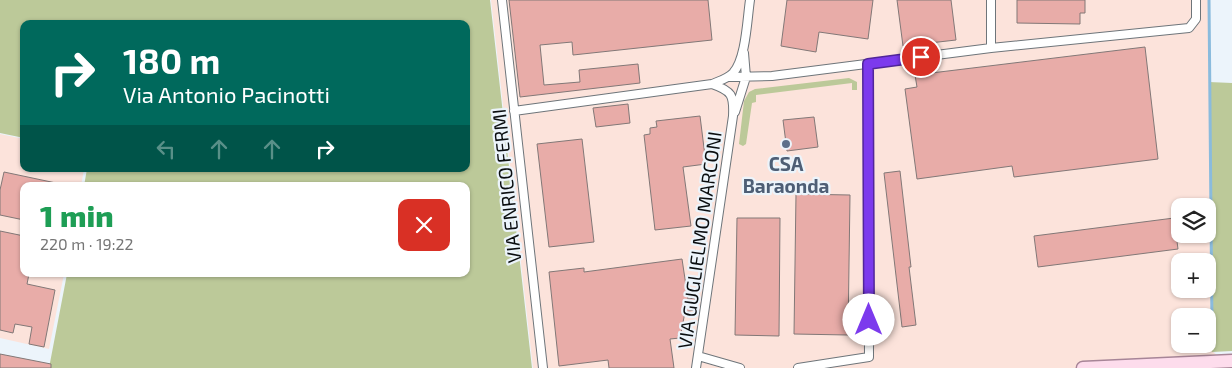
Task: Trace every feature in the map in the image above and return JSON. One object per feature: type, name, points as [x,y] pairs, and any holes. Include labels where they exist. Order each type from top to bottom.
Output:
[{"type":"main road","points":[[1083,368],[1232,361]]},
{"type":"street","name":"VIA ENRICO FERMI","points":[[502,0],[543,368]]},
{"type":"street","name":"VIA GUGLIELMO MARCONI","points":[[729,77],[739,65],[750,0]]},
{"type":"street","points":[[991,0],[991,48]]},
{"type":"street","points":[[514,111],[712,84],[729,77],[772,76],[991,48],[1189,28],[1196,19],[1196,0]]},
{"type":"street","name":"VIA GUGLIELMO MARCONI","points":[[733,116],[746,78],[743,48]]},
{"type":"street","points":[[798,368],[869,357],[868,64]]},
{"type":"street","name":"VIA GUGLIELMO MARCONI","points":[[696,368],[734,101],[730,92],[712,84]]},
{"type":"street","points":[[698,356],[740,368]]},
{"type":"shaded area","points":[[491,0],[1208,0],[1210,198],[1171,198],[1171,243],[1211,243],[1211,253],[1171,253],[1171,298],[1211,298],[1212,308],[1171,308],[1171,353],[1214,353],[1232,368],[533,368]]},
{"type":"shaded area","points":[[0,134],[20,138],[20,172],[83,172],[82,182],[20,182],[20,277],[63,277],[49,349],[0,338]]},
{"type":"green space","points":[[0,0],[490,0],[532,368],[49,368],[66,277],[470,277],[470,182],[85,182],[86,172],[470,172],[470,20],[20,20],[20,137],[0,133]]},
{"type":"green space","points":[[849,78],[857,82],[857,90],[852,90],[852,83],[756,95],[756,102],[752,103],[746,144],[743,146],[739,144],[744,101],[749,92],[755,89]]},
{"type":"green space","points":[[1209,82],[1232,83],[1232,351],[1216,352],[1216,308],[1212,308],[1211,298],[1216,298],[1216,253],[1211,253],[1211,243],[1216,243],[1216,198],[1210,198]]},
{"type":"building","points":[[509,0],[708,0],[712,40],[573,55],[572,42],[540,45],[544,85],[580,82],[579,70],[638,64],[640,83],[520,97]]},
{"type":"building","points":[[787,0],[873,0],[868,39],[819,32],[816,52],[781,46]]},
{"type":"building","points":[[897,0],[951,0],[956,40],[903,46]]},
{"type":"building","points":[[1017,0],[1085,0],[1085,13],[1080,13],[1080,24],[1017,23]]},
{"type":"building","points":[[1145,47],[1158,159],[1014,177],[1012,166],[917,179],[905,89],[917,87],[915,75]]},
{"type":"building","points":[[628,104],[630,123],[596,127],[593,108]]},
{"type":"building","points":[[700,116],[706,164],[683,167],[691,226],[655,230],[644,135],[650,134],[650,128],[657,127],[656,121]]},
{"type":"building","points":[[814,117],[818,147],[787,151],[783,120]]},
{"type":"building","points":[[582,139],[594,242],[549,247],[537,144]]},
{"type":"building","points":[[900,171],[916,325],[902,327],[884,173]]},
{"type":"building","points":[[4,172],[51,182],[20,182],[20,219],[0,215],[0,190]]},
{"type":"building","points":[[796,194],[850,195],[848,335],[794,334]]},
{"type":"building","points":[[737,218],[780,218],[779,336],[735,335]]},
{"type":"building","points":[[1171,218],[1171,243],[1177,243],[1178,249],[1038,267],[1034,236]]},
{"type":"building","points":[[0,231],[20,235],[20,277],[28,277],[27,284],[55,290],[44,347],[29,344],[32,327],[15,324],[13,333],[0,330]]},
{"type":"building","points":[[682,259],[688,299],[695,298],[694,310],[685,312],[680,338],[670,339],[674,368],[609,368],[608,360],[559,366],[549,272],[584,268],[584,272]]},
{"type":"building","points":[[0,354],[51,364],[51,368],[0,368]]},
{"type":"waterway","points":[[1209,0],[1212,308]]},
{"type":"place","name":"CSA Baraonda","points":[[786,144]]},
{"type":"route","points":[[869,320],[868,64],[921,57]]}]
